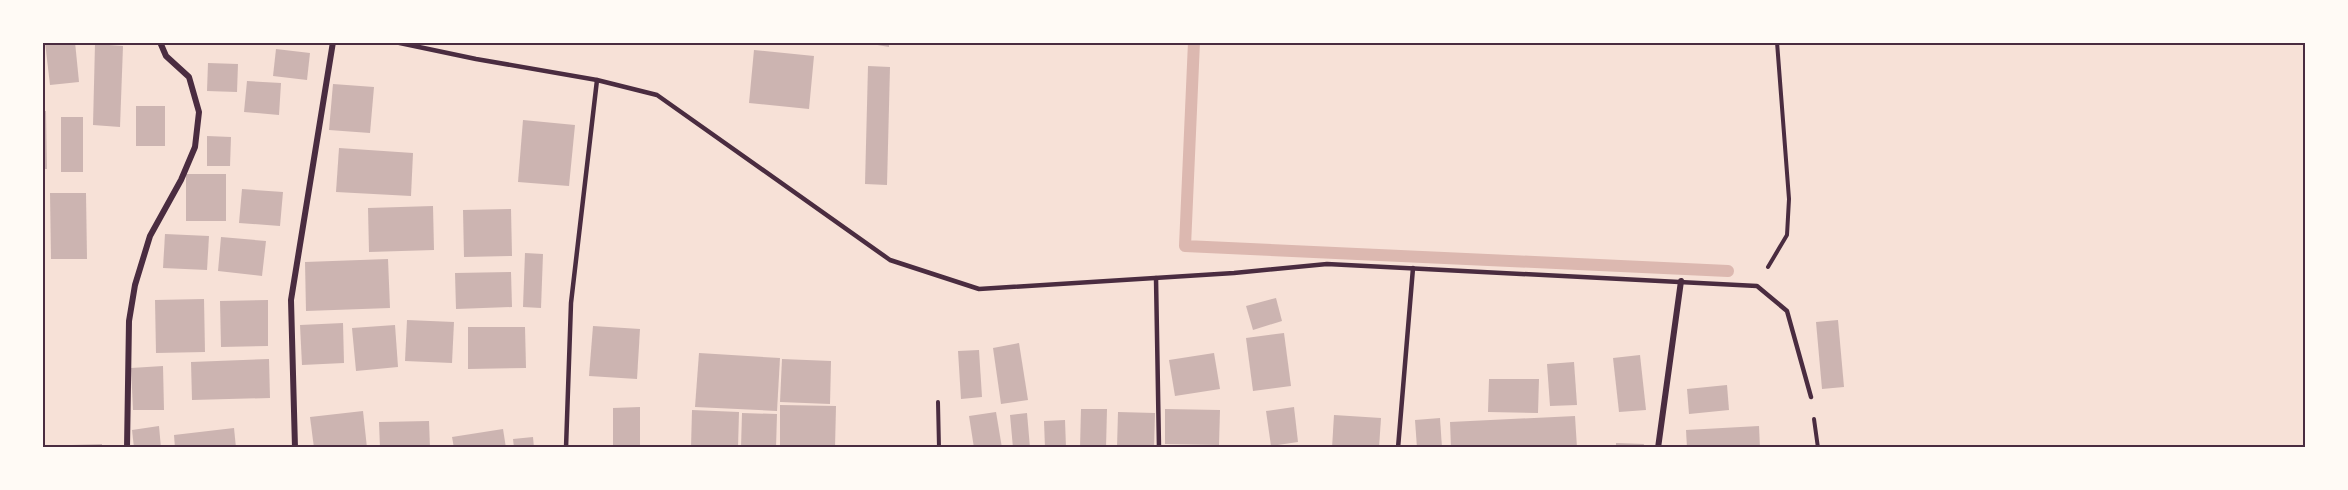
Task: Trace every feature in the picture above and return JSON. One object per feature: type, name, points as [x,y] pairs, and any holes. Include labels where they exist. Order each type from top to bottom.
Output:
[{"type":"street","points":[[127,448],[129,321],[135,285],[150,236],[181,180],[195,147],[199,112],[189,77],[166,56],[160,42]]},
{"type":"street","points":[[295,448],[291,300],[333,42]]},
{"type":"street","points":[[1658,448],[1681,281]]},
{"type":"lane","points":[[395,42],[597,80],[657,95],[890,260],[979,289],[1234,273],[1327,264],[1757,286],[1787,311],[1811,397]]},
{"type":"lane","points":[[566,448],[571,303],[597,80]]},
{"type":"lane","points":[[1398,448],[1413,268]]},
{"type":"lane","points":[[1156,278],[1159,448]]},
{"type":"path","points":[[1757,286],[1787,235],[1789,199],[1777,42]]},
{"type":"path","points":[[1811,397],[1818,448]]},
{"type":"path","points":[[938,402],[939,448]]},
{"type":"building","points":[[45,42],[75,42],[79,82],[50,85]]},
{"type":"building","points":[[860,42],[889,42],[889,47]]},
{"type":"building","points":[[95,44],[123,46],[120,127],[93,125]]},
{"type":"building","points":[[276,49],[310,53],[307,80],[273,76]]},
{"type":"building","points":[[754,50],[814,56],[809,109],[749,103]]},
{"type":"building","points":[[208,63],[238,64],[237,92],[207,91]]},
{"type":"building","points":[[868,66],[890,67],[887,185],[865,184]]},
{"type":"building","points":[[247,81],[281,83],[279,115],[244,112]]},
{"type":"building","points":[[333,84],[374,87],[370,133],[329,130]]},
{"type":"building","points":[[136,106],[165,106],[165,146],[136,146]]},
{"type":"building","points":[[42,111],[46,111],[47,169],[42,169]]},
{"type":"building","points":[[61,117],[83,117],[83,172],[61,172]]},
{"type":"building","points":[[523,120],[575,125],[569,186],[518,182]]},
{"type":"building","points":[[207,136],[231,137],[230,166],[207,166]]},
{"type":"building","points":[[339,148],[413,153],[411,196],[336,192]]},
{"type":"building","points":[[186,174],[226,174],[226,221],[186,221]]},
{"type":"building","points":[[242,189],[283,192],[280,226],[239,223]]},
{"type":"building","points":[[50,193],[86,193],[87,259],[51,259]]},
{"type":"building","points":[[433,206],[434,250],[369,252],[368,208]]},
{"type":"building","points":[[42,209],[44,209],[45,236],[42,236]]},
{"type":"building","points":[[511,209],[512,256],[464,257],[463,210]]},
{"type":"building","points":[[165,234],[209,236],[207,270],[163,268]]},
{"type":"building","points":[[221,237],[266,241],[262,276],[218,271]]},
{"type":"building","points":[[525,253],[543,254],[541,308],[523,307]]},
{"type":"building","points":[[388,259],[390,308],[306,311],[305,262]]},
{"type":"building","points":[[511,272],[512,307],[456,309],[455,273]]},
{"type":"building","points":[[1276,298],[1282,321],[1253,330],[1246,306]]},
{"type":"building","points":[[204,299],[205,352],[156,353],[155,300]]},
{"type":"building","points":[[268,300],[268,346],[221,347],[220,301]]},
{"type":"building","points":[[407,320],[454,322],[452,363],[405,361]]},
{"type":"building","points":[[1838,320],[1844,387],[1822,389],[1816,322]]},
{"type":"building","points":[[343,323],[344,363],[302,365],[300,325]]},
{"type":"building","points":[[395,325],[398,367],[356,371],[352,328]]},
{"type":"building","points":[[593,326],[640,329],[637,379],[589,376]]},
{"type":"building","points":[[468,327],[525,327],[526,368],[468,369]]},
{"type":"building","points":[[1284,333],[1291,386],[1253,391],[1246,338]]},
{"type":"building","points":[[1019,343],[1028,400],[1001,404],[993,348]]},
{"type":"building","points":[[979,350],[982,397],[961,399],[958,351]]},
{"type":"building","points":[[699,353],[780,358],[777,411],[695,407]]},
{"type":"building","points":[[1214,353],[1220,389],[1175,396],[1169,360]]},
{"type":"building","points":[[1640,355],[1646,410],[1619,412],[1613,358]]},
{"type":"building","points":[[269,359],[270,398],[192,400],[191,362]]},
{"type":"building","points":[[782,359],[831,361],[830,404],[780,402]]},
{"type":"building","points":[[1574,362],[1577,405],[1550,406],[1547,364]]},
{"type":"building","points":[[163,366],[164,410],[133,410],[131,368]]},
{"type":"building","points":[[1489,379],[1539,379],[1538,413],[1488,412]]},
{"type":"building","points":[[1727,385],[1729,410],[1689,414],[1687,389]]},
{"type":"building","points":[[780,405],[836,406],[835,448],[780,448]]},
{"type":"building","points":[[640,407],[640,448],[613,448],[613,408]]},
{"type":"building","points":[[1294,407],[1298,442],[1271,446],[1266,411]]},
{"type":"building","points":[[1081,409],[1107,409],[1106,448],[1080,448]]},
{"type":"building","points":[[1165,409],[1220,410],[1219,445],[1165,444]]},
{"type":"building","points":[[692,410],[739,412],[738,448],[691,448]]},
{"type":"building","points":[[363,411],[367,448],[314,448],[310,417]]},
{"type":"building","points":[[996,412],[1002,448],[974,448],[969,416]]},
{"type":"building","points":[[1118,412],[1155,413],[1154,448],[1117,448]]},
{"type":"building","points":[[742,413],[777,414],[776,448],[741,448]]},
{"type":"building","points":[[1027,413],[1030,448],[1013,448],[1010,415]]},
{"type":"building","points":[[1334,415],[1381,418],[1379,448],[1332,448]]},
{"type":"building","points":[[1575,416],[1577,448],[1451,448],[1450,422]]},
{"type":"building","points":[[1440,418],[1442,448],[1417,448],[1415,420]]},
{"type":"building","points":[[1065,420],[1066,448],[1045,448],[1044,421]]},
{"type":"building","points":[[429,421],[430,448],[380,448],[379,422]]},
{"type":"building","points":[[159,426],[161,448],[134,448],[132,430]]},
{"type":"building","points":[[1759,426],[1760,448],[1687,448],[1686,430]]},
{"type":"building","points":[[234,428],[236,448],[175,448],[174,435]]},
{"type":"building","points":[[503,429],[506,448],[454,448],[452,437]]},
{"type":"building","points":[[533,437],[534,448],[514,448],[513,439]]},
{"type":"building","points":[[1616,443],[1644,444],[1643,448],[1616,448]]},
{"type":"building","points":[[102,444],[102,448],[42,448],[42,446]]},
{"type":"waterway","points":[[1194,42],[1185,246],[1728,271]]}]
